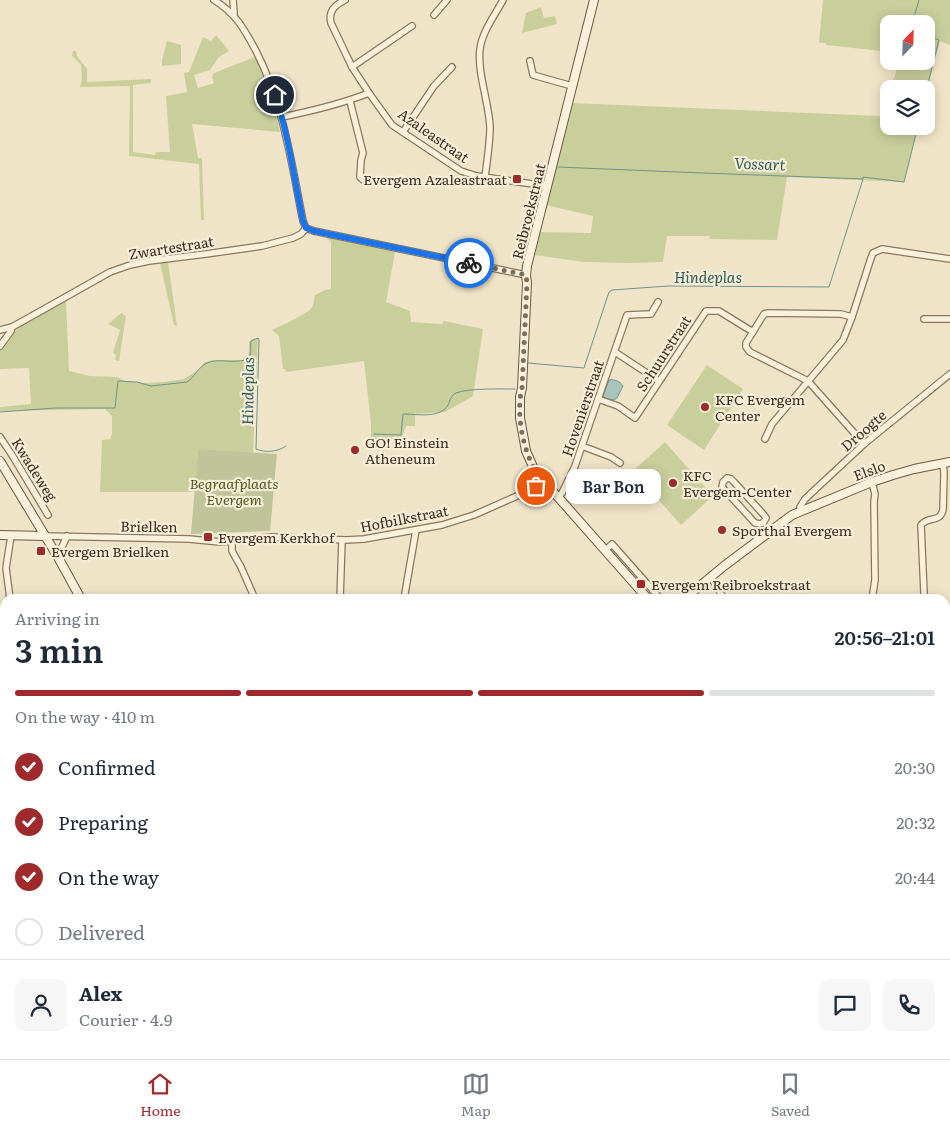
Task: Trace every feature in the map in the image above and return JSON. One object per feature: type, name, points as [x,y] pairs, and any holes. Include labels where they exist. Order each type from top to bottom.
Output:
[{"type":"street","points":[[214,0],[234,14],[243,27],[270,82],[282,117],[306,228],[526,275]]},
{"type":"street","points":[[233,0],[234,14]]},
{"type":"street","name":"Azaleastraat","points":[[345,0],[335,6],[330,19],[352,67],[369,94],[392,124],[461,171],[477,176],[547,186]]},
{"type":"street","points":[[434,15],[447,0]]},
{"type":"street","name":"Azaleastraat","points":[[485,177],[490,127],[480,62],[480,50],[486,31],[503,0]]},
{"type":"street","name":"Reibroekstraat","points":[[594,0],[526,275],[520,418],[526,451],[534,470],[644,594]]},
{"type":"street","points":[[352,67],[412,26]]},
{"type":"street","points":[[530,60],[535,77],[572,86]]},
{"type":"street","points":[[403,132],[434,86],[452,67]]},
{"type":"street","points":[[282,117],[350,101],[369,94]]},
{"type":"street","points":[[350,101],[363,153],[360,177],[363,180],[407,182]]},
{"type":"street","name":"Zwartestraat","points":[[0,346],[12,327],[110,272],[149,261],[262,246],[298,236],[306,228]]},
{"type":"street","points":[[765,439],[772,424],[843,340],[873,253],[882,249],[950,259]]},
{"type":"street","name":"Hovenierstraat","points":[[558,497],[562,493],[575,466],[627,316],[651,314],[658,302]]},
{"type":"street","name":"Schuurstraat","points":[[598,399],[618,406],[635,418],[706,311],[719,311],[753,332]]},
{"type":"street","points":[[852,316],[841,314],[764,314],[746,343],[746,347],[750,352],[808,381],[864,444]]},
{"type":"street","points":[[924,319],[950,319]]},
{"type":"street","points":[[0,330],[12,327]]},
{"type":"street","name":"Hovenierstraat","points":[[615,352],[659,381]]},
{"type":"street","name":"Droogte","points":[[800,511],[800,507],[805,499],[864,444],[950,374]]},
{"type":"street","name":"Kwadeweg","points":[[0,437],[48,515]]},
{"type":"street","points":[[582,446],[611,457],[620,463]]},
{"type":"street","name":"Kwadeweg","points":[[0,461],[46,536],[78,594]]},
{"type":"street","points":[[924,594],[921,525],[924,521],[938,518],[942,514],[944,474],[947,463]]},
{"type":"street","name":"Elslo","points":[[690,594],[792,515],[872,482],[914,469],[947,463]]},
{"type":"street","points":[[8,475],[20,468]]},
{"type":"street","points":[[757,524],[763,523],[766,518],[764,515],[730,478],[726,478],[722,487],[757,524],[765,536]]},
{"type":"street","name":"Hofbilkstraat","points":[[232,541],[272,537],[364,539],[442,525],[474,515],[526,492],[543,481]]},
{"type":"street","points":[[872,482],[874,494],[875,580],[873,594]]},
{"type":"street","points":[[405,594],[416,530]]},
{"type":"street","points":[[0,535],[46,536]]},
{"type":"street","points":[[9,594],[6,568],[11,536]]},
{"type":"street","name":"Brielken","points":[[46,536],[232,541]]},
{"type":"street","points":[[59,559],[67,536]]},
{"type":"street","points":[[340,594],[342,540]]},
{"type":"street","points":[[232,541],[232,550],[253,594]]},
{"type":"street","points":[[605,551],[612,544],[656,594]]},
{"type":"street","points":[[711,577],[721,594]]},
{"type":"street","points":[[0,1050],[0,1059]]},
{"type":"green space","points":[[823,0],[950,0],[950,45],[940,41],[935,60],[935,15],[880,15],[880,51],[819,43]]},
{"type":"green space","points":[[541,7],[544,18],[555,16],[557,24],[522,33],[526,13]]},
{"type":"green space","points":[[216,35],[229,51],[219,57],[210,70],[194,75],[198,88],[214,83],[212,77],[214,73],[255,57],[274,105],[280,132],[192,124],[198,158],[202,158],[204,220],[201,220],[199,164],[129,156],[130,86],[80,87],[82,78],[81,65],[72,56],[73,51],[76,51],[77,56],[87,69],[87,82],[151,79],[151,83],[133,85],[133,152],[155,155],[156,152],[170,152],[166,96],[187,92],[184,73],[189,72],[203,37],[211,41]]},
{"type":"green space","points":[[167,41],[181,45],[181,64],[162,66]]},
{"type":"green space","points":[[897,70],[932,70],[930,80],[893,80]]},
{"type":"green space","points":[[571,103],[880,116],[880,135],[916,135],[904,182],[787,177],[777,240],[709,239],[710,236],[667,236],[663,262],[584,262],[535,255],[540,232],[591,233],[593,216],[546,205]]},
{"type":"green space","points":[[326,237],[395,252],[386,302],[410,311],[411,322],[442,324],[444,321],[483,329],[473,396],[445,412],[415,414],[415,426],[406,426],[402,437],[394,440],[371,439],[364,361],[286,372],[283,369],[279,336],[272,330],[306,313],[313,306],[315,295],[331,289],[331,242]]},
{"type":"green space","points":[[168,262],[177,326],[174,325],[160,263]]},
{"type":"green space","points":[[66,301],[69,371],[90,376],[117,377],[125,381],[142,383],[184,379],[198,370],[205,362],[214,360],[244,360],[248,357],[249,342],[252,339],[258,338],[253,453],[198,449],[195,492],[100,492],[102,440],[110,439],[112,434],[112,416],[105,409],[0,411],[0,407],[31,404],[29,368],[0,369],[0,349],[24,323]]},
{"type":"green space","points":[[121,313],[126,316],[119,361],[115,360],[116,355],[113,353],[120,330],[108,324]]},
{"type":"green space","name":"KFC Evergem Center","points":[[707,365],[743,389],[704,450],[667,425]]},
{"type":"green space","name":"KFC Evergem-Center","points":[[665,442],[713,496],[681,525],[633,471]]},
{"type":"green space","name":"Begraafplaats Evergem","points":[[198,449],[277,454],[270,531],[191,534]]},
{"type":"water","points":[[609,380],[617,381],[623,386],[614,400],[606,399],[603,396]]},
{"type":"waterway","name":"Vossart","points":[[915,15],[919,0]]},
{"type":"waterway","name":"Vossart","points":[[935,38],[939,40],[935,56]]},
{"type":"waterway","name":"Vossart","points":[[929,80],[931,70]]},
{"type":"waterway","name":"Vossart","points":[[558,167],[863,179],[863,177],[904,182],[916,135]]},
{"type":"waterway","name":"Hindeplas","points":[[528,363],[584,368],[609,292],[612,290],[668,286],[829,287],[863,179]]},
{"type":"waterway","name":"Hindeplas","points":[[0,412],[55,408],[115,408],[118,381],[137,382],[151,386],[187,382],[201,367],[211,361],[246,360],[250,355],[251,341],[258,338],[256,449],[271,451],[279,450],[286,446]]},
{"type":"waterway","name":"Hindeplas","points":[[374,434],[401,435],[403,414],[434,414],[444,409],[454,394],[461,391],[515,389]]},
{"type":"way so far","points":[[469,263],[526,275],[520,418],[526,451],[534,470],[543,481],[536,486]]},
{"type":"place","name":"Evergem Azaleastraat","points":[[517,179]]},
{"type":"place","name":"KFC Evergem Center","points":[[705,407]]},
{"type":"place","name":"GO! Einstein Atheneum","points":[[355,450]]},
{"type":"place","name":"KFC Evergem-Center","points":[[673,483]]},
{"type":"place","name":"Bar Bon","points":[[536,486]]},
{"type":"place","name":"Sporthal Evergem","points":[[722,530]]},
{"type":"place","name":"Evergem Kerkhof","points":[[208,537]]},
{"type":"place","name":"Evergem Brielken","points":[[41,551]]},
{"type":"place","name":"Evergem Reibroekstraat","points":[[641,584]]},
{"type":"route","points":[[275,95],[282,117],[306,228],[469,263]]}]
